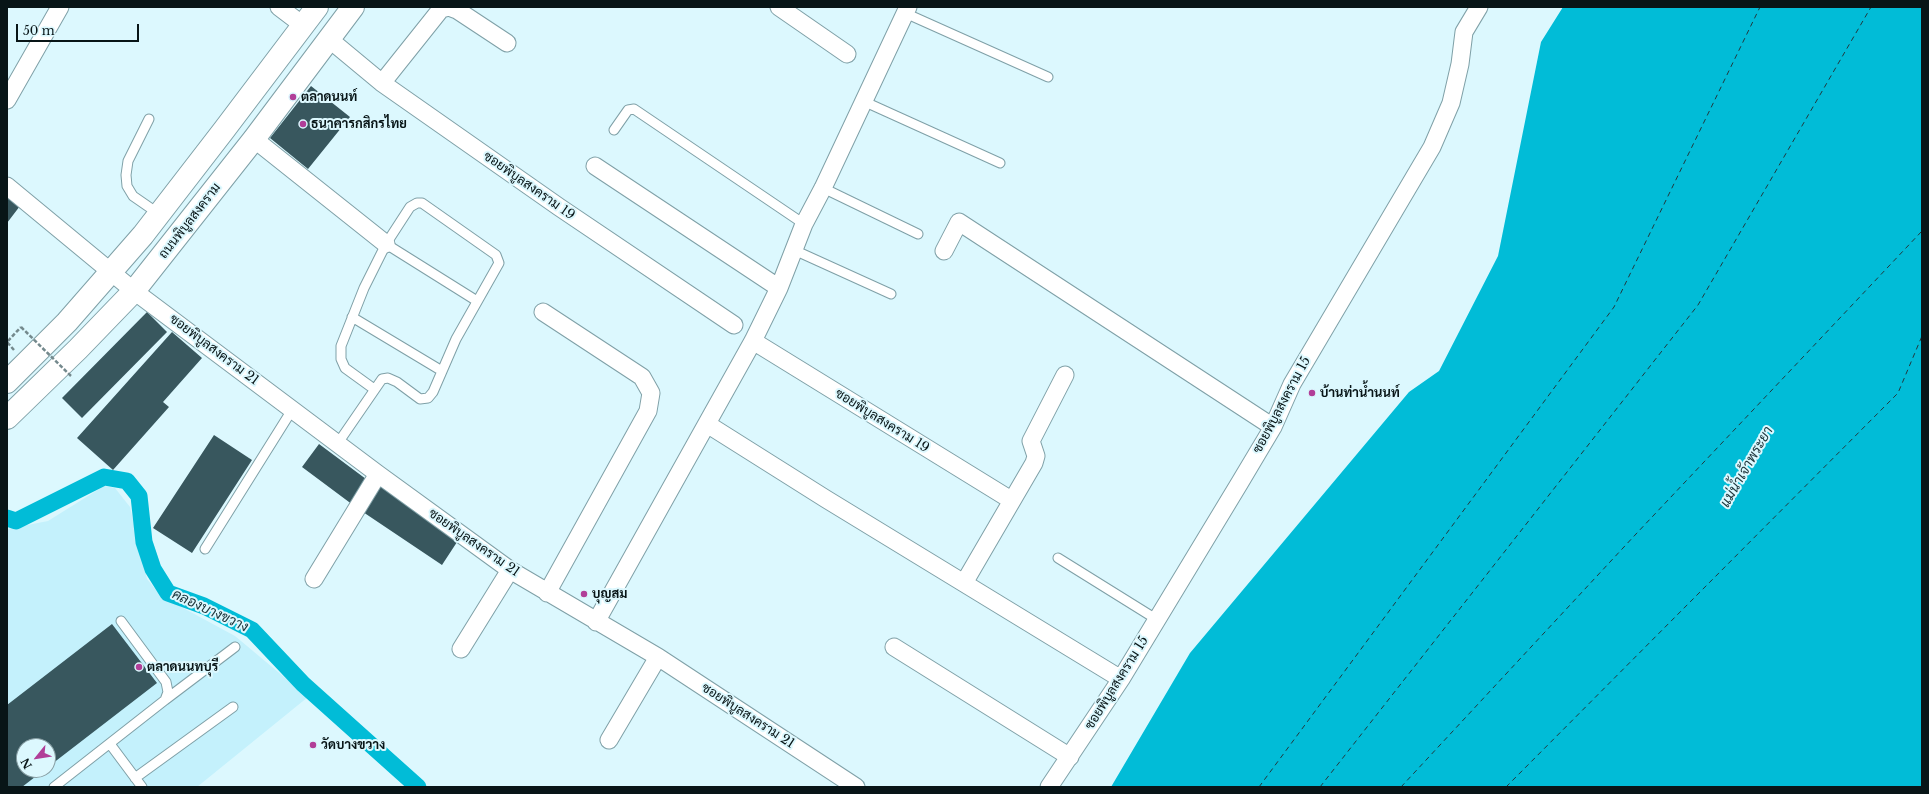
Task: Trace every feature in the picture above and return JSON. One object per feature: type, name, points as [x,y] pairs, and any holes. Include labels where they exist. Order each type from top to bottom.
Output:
[{"type":"main road","points":[[7,382],[67,322],[159,214],[317,7]]},
{"type":"main road","name":"ถนนพิบูลสงคราม","points":[[7,418],[72,355],[134,291],[254,139],[353,7]]},
{"type":"street","points":[[7,100],[60,7]]},
{"type":"street","points":[[278,7],[304,26]]},
{"type":"street","points":[[382,83],[441,10],[449,7],[457,10],[507,43]]},
{"type":"street","points":[[780,7],[847,54]]},
{"type":"street","name":"ซอยพิบูลสงคราม 15","points":[[1050,787],[1121,679],[1273,427],[1292,384],[1432,147],[1451,103],[1460,64],[1464,32],[1479,7]]},
{"type":"street","points":[[596,622],[753,341],[779,288],[804,224],[823,188],[906,10]]},
{"type":"street","name":"ซอยพิบูลสงคราม 19","points":[[329,39],[382,83],[559,207],[734,325]]},
{"type":"street","points":[[254,139],[386,244]]},
{"type":"street","points":[[595,166],[779,288]]},
{"type":"street","name":"ซอยพิบูลสงคราม 21","points":[[7,186],[134,291],[292,410],[338,442],[378,474],[510,570],[596,622],[658,657],[856,787]]},
{"type":"street","points":[[944,251],[959,222],[1273,427]]},
{"type":"street","points":[[543,312],[642,377],[651,393],[648,411],[548,593]]},
{"type":"street","name":"ซอยพิบูลสงคราม 19","points":[[753,341],[1011,500]]},
{"type":"street","points":[[964,583],[1011,500],[1034,463],[1036,456],[1031,441],[1065,375]]},
{"type":"street","points":[[707,424],[1121,679]]},
{"type":"street","points":[[314,579],[378,474]]},
{"type":"street","points":[[461,649],[510,570]]},
{"type":"street","points":[[894,647],[1070,757]]},
{"type":"street","points":[[609,740],[658,657]]},
{"type":"lane","points":[[906,10],[1048,78]]},
{"type":"lane","points":[[864,101],[1000,163]]},
{"type":"lane","points":[[614,130],[628,110],[634,109],[804,224]]},
{"type":"lane","points":[[148,119],[128,161],[126,180],[127,186],[133,196],[159,214]]},
{"type":"lane","points":[[823,188],[918,234]]},
{"type":"lane","points":[[338,442],[382,379],[388,378],[397,382],[420,399],[428,398],[433,392],[456,339],[499,263],[496,255],[422,203],[417,203],[410,207],[386,244],[364,288],[341,346],[341,359],[345,368],[374,389]]},
{"type":"lane","points":[[386,244],[477,301]]},
{"type":"lane","points":[[794,250],[891,294]]},
{"type":"lane","points":[[352,317],[442,371]]},
{"type":"lane","points":[[205,549],[292,410]]},
{"type":"lane","points":[[1058,558],[1156,619]]},
{"type":"lane","points":[[121,621],[166,682],[168,692],[165,700]]},
{"type":"lane","points":[[54,787],[235,647]]},
{"type":"lane","points":[[135,778],[233,707]]},
{"type":"lane","points":[[110,744],[142,787]]},
{"type":"path","points":[[7,342],[22,327],[71,376]]},
{"type":"shaded area","name":"ตลาดนนทบุรี","points":[[104,486],[115,488],[130,507],[147,579],[161,596],[235,636],[308,697],[197,787],[7,787],[7,529],[48,521]]},
{"type":"water","name":"แม่น้ำเจ้าพระยา","points":[[1563,7],[1922,7],[1922,787],[1111,787],[1190,653],[1409,392],[1439,371],[1498,256],[1541,42]]},
{"type":"building","points":[[311,86],[350,117],[308,169],[270,138]]},
{"type":"building","points":[[7,190],[23,202],[7,223]]},
{"type":"building","points":[[147,312],[167,332],[82,418],[62,398]]},
{"type":"building","points":[[172,332],[202,358],[163,402],[169,407],[113,470],[77,438]]},
{"type":"building","points":[[214,435],[252,460],[192,553],[153,528]]},
{"type":"building","points":[[319,444],[370,482],[353,505],[302,467]]},
{"type":"building","points":[[380,486],[459,539],[442,565],[363,512]]},
{"type":"building","points":[[112,624],[157,683],[56,761],[56,738],[16,738],[16,778],[34,778],[22,787],[7,787],[7,705]]},
{"type":"waterway","name":"คลองบางขวาง","points":[[7,518],[16,521],[104,477],[127,481],[139,496],[144,542],[153,569],[168,593],[204,606],[252,630],[303,684],[418,787]]},
{"type":"ferry route","points":[[1259,787],[1614,307],[1760,7]]},
{"type":"ferry route","points":[[1320,787],[1698,305],[1871,7]]},
{"type":"ferry route","points":[[1401,787],[1636,534],[1922,231]]},
{"type":"ferry route","points":[[1506,787],[1898,393],[1922,336]]},
{"type":"place","name":"ตลาดนนท์","points":[[293,97]]},
{"type":"place","name":"ธนาคารกสิกรไทย","points":[[303,124]]},
{"type":"place","name":"บ้านท่าน้ำนนท์","points":[[1312,393]]},
{"type":"place","name":"บุญสม","points":[[584,594]]},
{"type":"place","name":"ตลาดนนทบุรี","points":[[139,667]]},
{"type":"place","name":"วัดบางขวาง","points":[[313,745]]}]
